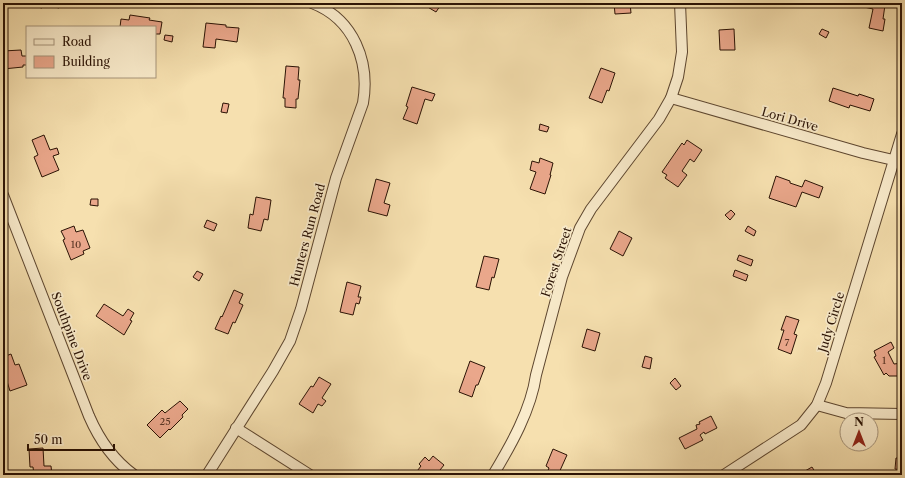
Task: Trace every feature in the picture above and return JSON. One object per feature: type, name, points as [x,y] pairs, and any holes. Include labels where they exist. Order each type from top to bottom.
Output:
[{"type":"street","name":"Hunters Run Road","points":[[207,475],[282,357],[296,327],[336,178],[363,103],[365,92],[365,73],[356,43],[344,25],[329,7],[312,3]]},
{"type":"street","name":"Forest Street","points":[[493,475],[512,444],[529,399],[562,277],[580,228],[591,209],[659,119],[671,98],[678,77],[682,52],[680,3]]},
{"type":"street","name":"Lori Drive","points":[[671,98],[863,153],[898,161]]},
{"type":"street","name":"Judy Circle","points":[[724,475],[793,430],[807,419],[816,405],[826,383],[898,161],[902,134]]},
{"type":"street","name":"Southpine Drive","points":[[3,195],[97,434],[119,462],[134,475]]},
{"type":"street","points":[[816,405],[846,413],[902,414]]},
{"type":"street","points":[[236,428],[310,475]]},
{"type":"building","points":[[19,3],[43,3],[42,8]]},
{"type":"building","points":[[47,3],[60,3],[59,8],[47,5]]},
{"type":"building","points":[[421,3],[442,3],[436,12]]},
{"type":"building","points":[[614,3],[630,3],[631,13],[615,14]]},
{"type":"building","points":[[865,3],[889,3],[888,6],[885,5],[883,31],[869,28],[873,9],[864,7]]},
{"type":"building","points":[[130,15],[150,18],[149,20],[162,22],[160,34],[156,34],[156,26],[120,26],[121,19],[129,20]]},
{"type":"building","points":[[206,23],[239,28],[237,42],[216,39],[215,48],[203,47]]},
{"type":"building","points":[[734,29],[735,50],[720,50],[719,30]]},
{"type":"building","points":[[822,29],[829,32],[826,38],[819,34]]},
{"type":"building","points":[[165,35],[173,36],[172,42],[164,40]]},
{"type":"building","points":[[21,50],[22,56],[26,56],[26,65],[23,65],[23,67],[3,69],[3,51]]},
{"type":"building","points":[[286,66],[299,67],[298,80],[300,80],[298,99],[296,99],[296,108],[285,107],[285,98],[283,98]]},
{"type":"building","points":[[601,68],[615,73],[609,91],[607,90],[602,103],[589,98]]},
{"type":"building","points":[[412,87],[435,94],[432,101],[425,99],[417,124],[403,119],[408,107],[406,106]]},
{"type":"building","points":[[833,88],[858,96],[859,94],[874,99],[870,111],[850,105],[849,108],[829,101]]},
{"type":"building","points":[[223,103],[229,104],[227,113],[221,112]]},
{"type":"building","points":[[540,124],[549,127],[547,132],[539,130]]},
{"type":"building","points":[[44,135],[50,150],[57,148],[59,154],[53,156],[59,170],[42,177],[34,157],[38,155],[32,140]]},
{"type":"building","points":[[687,140],[702,150],[694,162],[690,159],[682,171],[687,175],[678,187],[665,178],[667,175],[662,172],[682,143],[684,145]]},
{"type":"building","points":[[540,158],[553,163],[545,194],[530,189],[536,172],[530,170],[532,161],[539,163]]},
{"type":"building","points":[[776,176],[802,187],[805,180],[823,187],[819,198],[802,192],[796,207],[769,198]]},
{"type":"building","points":[[376,179],[390,183],[384,203],[390,205],[387,216],[368,211]]},
{"type":"building","points":[[256,197],[271,200],[268,220],[264,219],[261,231],[248,228],[250,214],[253,215]]},
{"type":"building","points":[[91,199],[98,199],[98,206],[90,205]]},
{"type":"building","points":[[731,210],[735,214],[730,220],[725,215]]},
{"type":"building","points":[[207,220],[217,224],[214,231],[204,227]]},
{"type":"building","points":[[74,226],[76,232],[83,230],[90,248],[83,251],[84,254],[71,260],[61,231]]},
{"type":"building","points":[[748,226],[756,231],[754,236],[745,231]]},
{"type":"building","points":[[619,231],[632,238],[623,256],[610,249]]},
{"type":"building","points":[[739,255],[753,260],[751,266],[737,260]]},
{"type":"building","points":[[484,256],[499,259],[489,290],[476,287]]},
{"type":"building","points":[[735,270],[748,275],[746,281],[733,276]]},
{"type":"building","points":[[197,271],[203,274],[199,281],[193,277]]},
{"type":"building","points":[[347,282],[361,286],[358,297],[361,297],[359,304],[356,303],[353,315],[340,312]]},
{"type":"building","points":[[234,290],[243,294],[239,303],[243,305],[228,334],[215,329]]},
{"type":"building","points":[[104,304],[123,316],[128,309],[134,313],[130,320],[132,321],[124,335],[96,316]]},
{"type":"building","points":[[786,316],[799,320],[794,334],[797,335],[791,354],[778,349],[784,330],[781,330]]},
{"type":"building","points":[[587,329],[600,333],[595,351],[582,347]]},
{"type":"building","points":[[891,342],[894,348],[888,352],[894,364],[902,363],[902,376],[889,376],[886,373],[884,375],[874,357],[876,356],[874,351]]},
{"type":"building","points":[[11,354],[15,365],[19,364],[27,385],[10,391],[6,378],[3,379],[3,357]]},
{"type":"building","points":[[645,356],[652,358],[650,369],[642,367]]},
{"type":"building","points":[[470,361],[485,367],[472,397],[459,392]]},
{"type":"building","points":[[319,377],[331,384],[322,398],[326,401],[322,406],[318,404],[313,413],[299,404]]},
{"type":"building","points":[[675,378],[681,386],[676,390],[670,383]]},
{"type":"building","points":[[180,401],[188,409],[182,415],[183,417],[160,438],[147,425],[162,410],[165,413]]},
{"type":"building","points":[[711,416],[717,428],[705,434],[704,432],[700,435],[703,440],[685,449],[679,438],[697,429],[696,425],[700,424],[699,422]]},
{"type":"building","points":[[43,448],[44,466],[51,466],[52,475],[34,475],[33,467],[30,467],[29,449]]},
{"type":"building","points":[[553,449],[567,455],[558,475],[546,475],[549,468],[546,466]]},
{"type":"building","points":[[898,455],[902,456],[902,470],[895,469],[896,458],[898,458]]},
{"type":"building","points":[[433,456],[444,465],[436,475],[414,475],[421,466],[419,464],[425,457],[429,461]]},
{"type":"building","points":[[812,467],[817,475],[798,475]]}]
